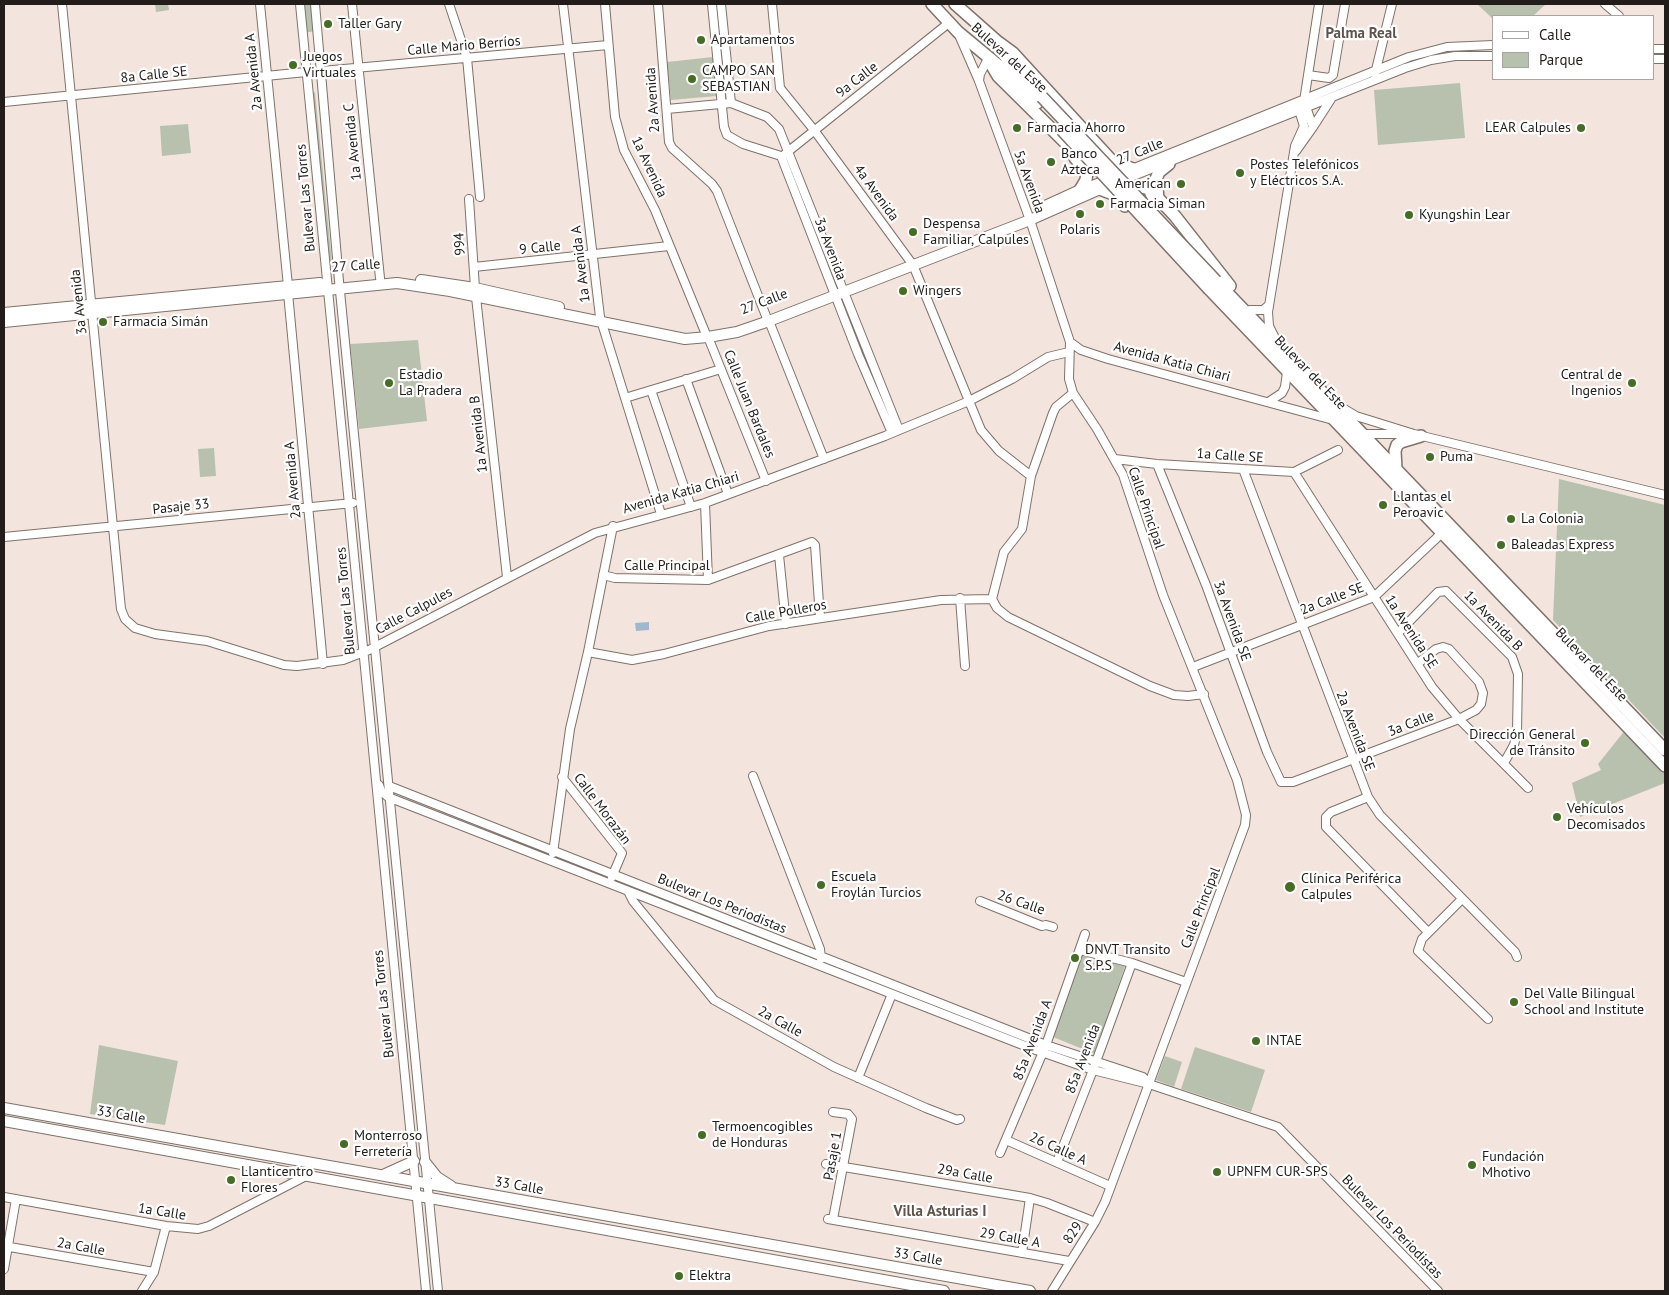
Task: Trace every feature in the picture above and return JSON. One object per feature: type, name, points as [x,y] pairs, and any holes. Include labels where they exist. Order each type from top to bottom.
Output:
[{"type":"highway","name":"Bulevar del Este","points":[[932,4],[958,32],[988,59],[1040,100]]},
{"type":"highway","name":"Bulevar del Este","points":[[955,4],[998,42],[1008,61],[1040,100],[1213,285],[1281,349],[1333,402],[1363,434],[1443,532],[1665,766]]},
{"type":"highway","points":[[998,42],[1013,53],[1101,151],[1116,164],[1133,169]]},
{"type":"highway","points":[[988,59],[998,76],[1090,166],[1100,163],[1101,151]]},
{"type":"highway","points":[[1064,142],[1086,172],[1086,180],[1080,190]]},
{"type":"highway","points":[[1169,164],[1157,176],[1156,195],[1250,310],[1274,336],[1281,349]]},
{"type":"highway","points":[[1133,215],[1129,196],[1137,188],[1147,188],[1156,203],[1193,241]]},
{"type":"highway","points":[[1100,189],[1113,194],[1265,349]]},
{"type":"highway","name":"Bulevar del Este","points":[[1213,285],[1265,349],[1348,435],[1441,517],[1665,750]]},
{"type":"highway","points":[[1393,473],[1397,445],[1417,435]]},
{"type":"main road","name":"27 Calle","points":[[4,314],[92,309],[327,286],[339,281],[380,278],[421,280],[601,320],[686,334],[707,335],[767,319],[1100,189]]},
{"type":"main road","name":"27 Calle","points":[[1029,217],[1080,190]]},
{"type":"main road","name":"27 Calle","points":[[339,281],[397,283],[476,292]]},
{"type":"main road","name":"27 Calle","points":[[4,322],[92,309]]},
{"type":"main road","name":"33 Calle","points":[[4,1108],[1030,1291]]},
{"type":"main road","name":"33 Calle","points":[[4,1121],[944,1291]]},
{"type":"main road","points":[[378,1176],[397,1171],[414,1162]]},
{"type":"main road","points":[[425,1162],[437,1177],[463,1190]]},
{"type":"street","name":"3a Avenida","points":[[62,4],[120,598]]},
{"type":"street","name":"2a Avenida A","points":[[260,4],[323,664]]},
{"type":"street","name":"Bulevar Las Torres","points":[[300,4],[426,1291]]},
{"type":"street","name":"Bulevar Las Torres","points":[[315,4],[339,281],[438,1291]]},
{"type":"street","name":"1a Avenida C","points":[[352,4],[380,278]]},
{"type":"street","points":[[449,4],[467,58],[480,198]]},
{"type":"street","name":"1a Avenida A","points":[[563,4],[601,320],[661,514]]},
{"type":"street","name":"1a Avenida","points":[[605,4],[615,117],[624,150],[655,210],[707,335]]},
{"type":"street","name":"2a Avenida","points":[[658,4],[669,142],[672,148],[712,184],[717,192],[824,459]]},
{"type":"street","points":[[712,4],[727,104]]},
{"type":"street","points":[[721,4],[727,104],[724,127],[730,139],[784,154]]},
{"type":"street","name":"4a Avenida","points":[[772,4],[780,88],[814,130],[911,263],[975,418],[990,441],[1031,476]]},
{"type":"street","points":[[1274,336],[1268,321],[1269,305],[1293,154],[1296,141],[1304,126],[1302,106],[1319,4]]},
{"type":"street","points":[[1308,75],[1329,78],[1333,75],[1345,4]]},
{"type":"street","points":[[1373,80],[1392,4]]},
{"type":"street","points":[[1605,4],[1618,15]]},
{"type":"street","name":"9a Calle","points":[[784,154],[950,22]]},
{"type":"street","name":"5a Avenida","points":[[958,32],[979,81],[1029,217],[1070,342]]},
{"type":"street","name":"Calle Mario Berríos","points":[[322,71],[608,44]]},
{"type":"street","name":"27 Calle","points":[[1100,189],[1169,164],[1302,106],[1376,70],[1409,57],[1437,49],[1492,45]]},
{"type":"street","points":[[1459,47],[1460,56]]},
{"type":"street","points":[[1435,59],[1437,49]]},
{"type":"street","name":"27 Calle","points":[[1080,190],[1302,106],[1333,97],[1373,80],[1435,59],[1460,56],[1492,56]]},
{"type":"street","points":[[979,81],[988,59]]},
{"type":"street","name":"8a Calle SE","points":[[4,102],[306,72]]},
{"type":"street","points":[[1293,154],[1333,97]]},
{"type":"street","name":"3a Avenida","points":[[727,104],[767,117],[779,129],[784,140],[784,154],[895,432]]},
{"type":"street","points":[[667,110],[727,104]]},
{"type":"street","points":[[1302,106],[1313,126]]},
{"type":"street","name":"994","points":[[469,198],[476,292]]},
{"type":"street","name":"9 Calle","points":[[474,268],[669,246]]},
{"type":"street","name":"1a Avenida B","points":[[476,292],[507,577]]},
{"type":"street","points":[[1250,310],[1263,310],[1269,305]]},
{"type":"street","name":"Calle Juan Bardales","points":[[707,335],[766,481]]},
{"type":"street","name":"Calle Principal","points":[[1070,342],[1069,379],[1073,393],[1123,474],[1163,596],[1204,694],[1243,796],[1245,825],[1110,1186]]},
{"type":"street","name":"Avenida Katia Chiari","points":[[1070,342],[1081,350],[1108,359],[1270,401],[1334,420]]},
{"type":"street","name":"Avenida Katia Chiari","points":[[551,861],[554,851],[562,777],[570,729],[588,652],[613,526],[704,503],[895,432],[969,401],[1048,357],[1069,352]]},
{"type":"street","points":[[625,398],[721,369]]},
{"type":"street","points":[[1270,401],[1284,390],[1287,372]]},
{"type":"street","points":[[686,379],[728,494]]},
{"type":"street","points":[[651,390],[691,506]]},
{"type":"street","points":[[1073,393],[1056,407],[1031,476],[1022,529],[1004,552],[992,599],[997,608],[1008,617],[1150,686],[1174,695],[1204,694]]},
{"type":"street","points":[[1333,402],[1356,416],[1417,435],[1665,495]]},
{"type":"street","points":[[1348,435],[1417,435]]},
{"type":"street","name":"1a Calle SE","points":[[1115,459],[1157,464],[1294,472],[1338,450]]},
{"type":"street","name":"3a Avenida SE","points":[[1157,464],[1206,585],[1278,779],[1287,783]]},
{"type":"street","name":"2a Avenida SE","points":[[1244,469],[1368,798],[1380,815],[1515,952],[1517,957]]},
{"type":"street","name":"1a Avenida SE","points":[[1294,472],[1432,687],[1459,719],[1528,788]]},
{"type":"street","name":"Pasaje 33","points":[[4,537],[361,502]]},
{"type":"street","points":[[704,503],[708,580]]},
{"type":"street","name":"Calle Calpules","points":[[120,598],[125,620],[135,628],[155,634],[207,641],[284,665],[323,664],[363,653],[595,532],[613,526]]},
{"type":"street","name":"2a Calle SE","points":[[1193,667],[1374,597],[1443,532]]},
{"type":"street","name":"Calle Principal","points":[[603,575],[615,578],[708,580],[779,555],[809,542],[814,543],[820,618]]},
{"type":"street","points":[[779,555],[786,624]]},
{"type":"street","name":"1a Avenida B","points":[[1398,633],[1438,592],[1446,591],[1512,656],[1518,674],[1517,732],[1514,745],[1504,762]]},
{"type":"street","points":[[960,598],[965,666]]},
{"type":"street","name":"Calle Polleros","points":[[588,652],[632,660],[786,624],[820,618],[960,598],[992,599]]},
{"type":"street","points":[[1417,664],[1436,649],[1446,648],[1479,682],[1483,693],[1481,704],[1476,710],[1459,719]]},
{"type":"street","points":[[369,705],[376,701],[381,705]]},
{"type":"street","name":"3a Calle","points":[[1287,783],[1459,719]]},
{"type":"street","points":[[374,766],[381,791],[391,798]]},
{"type":"street","points":[[754,776],[822,957],[821,966]]},
{"type":"street","name":"Calle Morazán","points":[[562,777],[622,853],[609,884]]},
{"type":"street","name":"Bulevar Los Periodistas","points":[[389,786],[822,957],[1044,1049],[1095,1067],[1143,1077],[1149,1084],[1278,1127],[1438,1291]]},
{"type":"street","name":"Bulevar Los Periodistas","points":[[391,798],[1033,1049],[1044,1049]]},
{"type":"street","points":[[1368,798],[1336,809],[1326,817],[1326,827],[1428,932]]},
{"type":"street","name":"2a Calle","points":[[628,891],[633,901],[714,1000],[834,1067],[957,1120],[960,1118]]},
{"type":"street","points":[[1462,900],[1428,932],[1420,943],[1418,951],[1488,1019]]},
{"type":"street","name":"26 Calle","points":[[980,901],[1042,926],[1053,927]]},
{"type":"street","name":"85a Avenida A","points":[[1000,1153],[1044,1049],[1085,934]]},
{"type":"street","points":[[1080,950],[1132,963],[1186,982]]},
{"type":"street","name":"85a Avenida","points":[[1056,1162],[1095,1067],[1132,963]]},
{"type":"street","points":[[858,1078],[892,994]]},
{"type":"street","name":"Pasaje 1","points":[[831,1219],[844,1167],[852,1119],[848,1114],[833,1112]]},
{"type":"street","name":"26 Calle A","points":[[1006,1140],[1110,1186]]},
{"type":"street","points":[[414,1162],[425,1162]]},
{"type":"street","name":"29a Calle","points":[[826,1164],[1030,1198],[1095,1222]]},
{"type":"street","name":"1a Calle","points":[[4,1197],[166,1226],[204,1228],[306,1176]]},
{"type":"street","name":"829","points":[[1052,1291],[1095,1222],[1110,1186]]},
{"type":"street","points":[[1022,1253],[1030,1198]]},
{"type":"street","points":[[4,1269],[6,1246],[16,1199]]},
{"type":"street","name":"29 Calle A","points":[[831,1219],[1070,1261]]},
{"type":"street","points":[[142,1291],[154,1272],[166,1226]]},
{"type":"street","name":"2a Calle","points":[[6,1246],[154,1272]]},
{"type":"green space","points":[[155,4],[168,4],[169,10],[156,12]]},
{"type":"green space","points":[[302,4],[312,4],[315,31],[304,33]]},
{"type":"green space","points":[[1477,4],[1546,4],[1534,15],[1492,15],[1492,18]]},
{"type":"green space","name":"CAMPO SAN SEBASTIAN","points":[[713,57],[717,96],[671,100],[667,62]]},
{"type":"green space","points":[[1460,83],[1465,138],[1378,145],[1374,90]]},
{"type":"green space","points":[[315,92],[332,263],[330,263],[313,93]]},
{"type":"green space","points":[[188,124],[191,153],[162,156],[160,126]]},
{"type":"green space","name":"Estadio La Pradera","points":[[418,340],[427,421],[359,429],[350,344]]},
{"type":"green space","points":[[214,448],[216,476],[200,477],[198,449]]},
{"type":"green space","points":[[1559,479],[1665,505],[1665,738],[1553,620]]},
{"type":"green space","points":[[1626,729],[1665,773],[1665,783],[1580,817],[1572,783],[1601,770],[1598,764]]},
{"type":"green space","points":[[1082,955],[1125,966],[1095,1054],[1053,1037]]},
{"type":"green space","points":[[99,1045],[178,1061],[165,1125],[90,1114]]},
{"type":"green space","points":[[1195,1047],[1265,1070],[1251,1112],[1181,1089]]},
{"type":"green space","points":[[1165,1056],[1182,1062],[1174,1087],[1156,1080]]},
{"type":"water","points":[[649,622],[649,630],[636,631],[635,623]]},
{"type":"place","name":"Taller Gary","points":[[328,24]]},
{"type":"place","name":"Apartamentos","points":[[701,40]]},
{"type":"place","name":"Juegos Virtuales","points":[[293,65]]},
{"type":"place","name":"CAMPO SAN SEBASTIAN","points":[[692,79]]},
{"type":"place","name":"Farmacia Ahorro","points":[[1017,128]]},
{"type":"place","name":"LEAR Calpules","points":[[1581,128]]},
{"type":"place","name":"Banco Azteca","points":[[1051,162]]},
{"type":"place","name":"Postes Telefónicos y Eléctricos S.A.","points":[[1240,173]]},
{"type":"place","name":"American","points":[[1181,184]]},
{"type":"place","name":"Farmacia Siman","points":[[1100,204]]},
{"type":"place","name":"Polaris","points":[[1080,214]]},
{"type":"place","name":"Kyungshin Lear","points":[[1409,215]]},
{"type":"place","name":"Despensa Familiar, Calpules","points":[[913,232]]},
{"type":"place","name":"Wingers","points":[[903,291]]},
{"type":"place","name":"Farmacia Simán","points":[[103,322]]},
{"type":"place","name":"Estadio La Pradera","points":[[389,383]]},
{"type":"place","name":"Central de Ingenios","points":[[1632,383]]},
{"type":"place","name":"Puma","points":[[1430,457]]},
{"type":"place","name":"Llantas el Peroavic","points":[[1383,505]]},
{"type":"place","name":"La Colonia","points":[[1511,519]]},
{"type":"place","name":"Baleadas Express","points":[[1501,545]]},
{"type":"place","name":"Dirección General de Tránsito","points":[[1585,743]]},
{"type":"place","name":"Vehículos Decomisados","points":[[1557,817]]},
{"type":"place","name":"Escuela Froylán Turcios","points":[[821,885]]},
{"type":"place","name":"Clínica Periférica Calpules","points":[[1290,887]]},
{"type":"place","name":"DNVT Transito S.P.S","points":[[1075,958]]},
{"type":"place","name":"Del Valle Bilingual School and Institute","points":[[1514,1002]]},
{"type":"place","name":"INTAE","points":[[1256,1041]]},
{"type":"place","name":"Termoencogibles de Honduras","points":[[702,1135]]},
{"type":"place","name":"Monterroso Ferretería","points":[[344,1144]]},
{"type":"place","name":"Fundación Mhotivo","points":[[1472,1165]]},
{"type":"place","name":"UPNFM CUR-SPS","points":[[1217,1172]]},
{"type":"place","name":"Llanticentro Flores","points":[[231,1180]]},
{"type":"place","name":"Elektra","points":[[679,1276]]},
{"type":"district","name":"Palma Real","points":[[1361,34]]},
{"type":"district","name":"Villa Asturias I","points":[[940,1212]]}]
